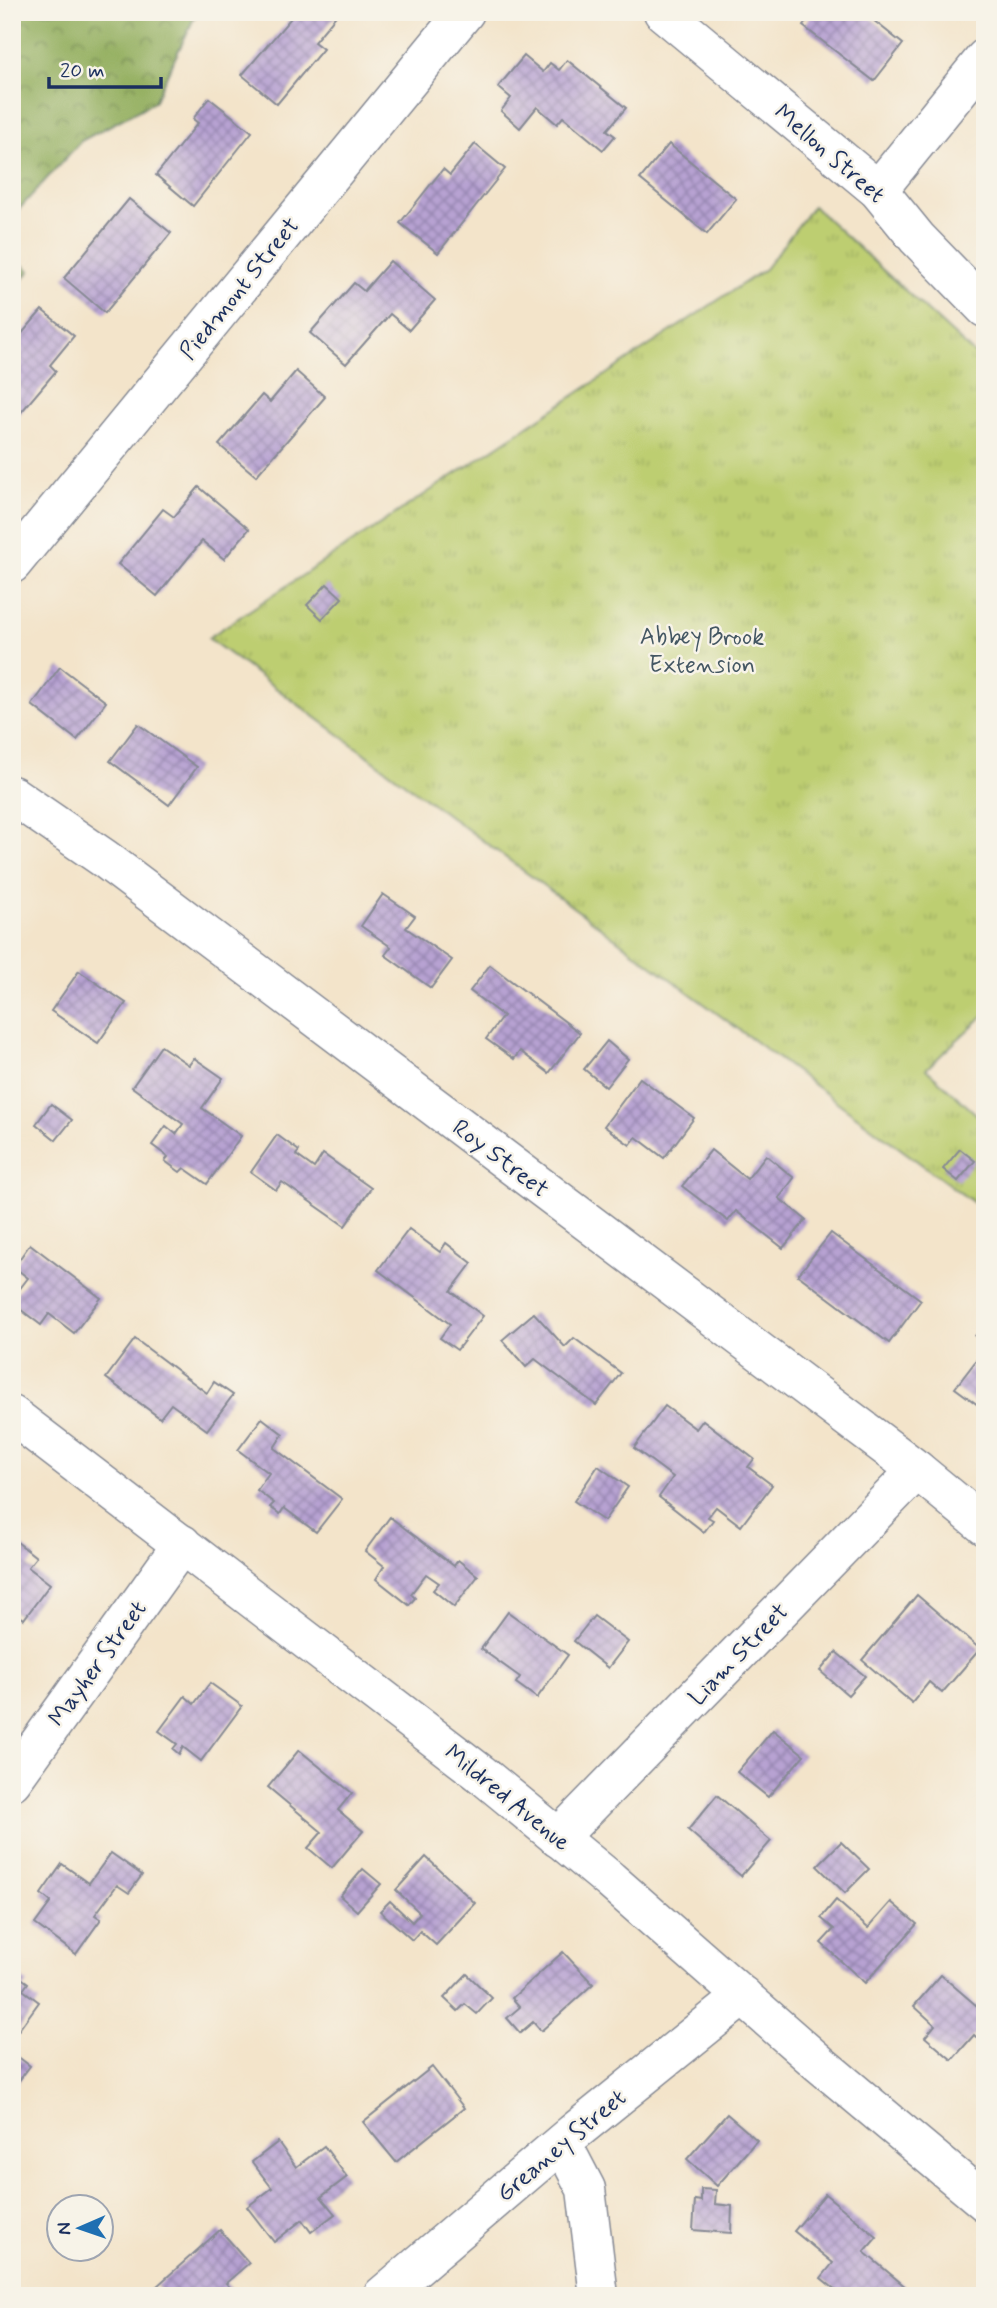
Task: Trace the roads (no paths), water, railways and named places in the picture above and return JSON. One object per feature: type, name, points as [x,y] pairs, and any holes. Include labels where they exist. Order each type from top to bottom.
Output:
[{"type":"street","name":"Piedmont Street","points":[[12,564],[465,12]]},
{"type":"street","name":"Mellon Street","points":[[663,12],[878,190],[917,238],[985,308]]},
{"type":"street","points":[[878,190],[985,58]]},
{"type":"street","name":"Roy Street","points":[[12,795],[104,859],[917,1470],[985,1526]]},
{"type":"street","name":"Mildred Avenue","points":[[12,1415],[480,1773],[985,2202]]},
{"type":"street","name":"Liam Street","points":[[558,1838],[917,1470]]},
{"type":"street","name":"Mayher Street","points":[[12,1781],[182,1545]]},
{"type":"street","name":"Greaney Street","points":[[382,2296],[562,2143],[743,1996]]},
{"type":"street","points":[[562,2143],[586,2189],[599,2296]]},
{"type":"park label","name":"Abbey Brook Extension","points":[[702,650]]}]
